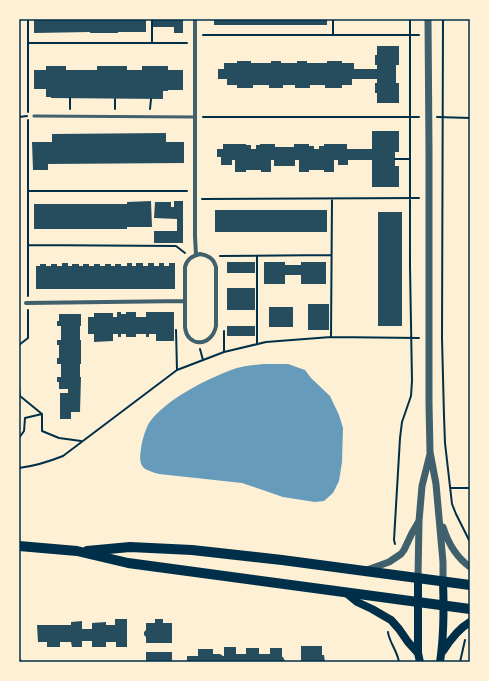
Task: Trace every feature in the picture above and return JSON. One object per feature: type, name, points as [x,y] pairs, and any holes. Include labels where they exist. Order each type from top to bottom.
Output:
[{"type":"main road","points":[[19,546],[77,551],[128,563],[470,609]]},
{"type":"main road","points":[[77,551],[130,547],[192,550],[282,560],[470,585]]},
{"type":"main road","points":[[418,578],[418,653],[420,662]]},
{"type":"main road","points":[[440,658],[444,605],[443,582]]},
{"type":"main road","points":[[345,592],[357,602],[377,611],[391,620],[418,653]]},
{"type":"main road","points":[[440,658],[447,644],[458,631],[470,622]]},
{"type":"street","points":[[195,19],[196,255]]},
{"type":"street","points":[[428,19],[430,452],[436,484],[443,562],[443,582]]},
{"type":"street","points":[[196,255],[204,255],[211,259],[216,267],[215,333],[208,340],[202,342],[195,342],[189,338],[185,331],[184,270],[186,263],[190,258],[196,255]]},
{"type":"street","points":[[27,302],[184,301]]},
{"type":"street","points":[[418,578],[419,521],[422,486],[430,452]]},
{"type":"street","points":[[439,517],[446,537],[452,547],[461,560],[470,567]]},
{"type":"street","points":[[365,571],[388,562],[400,554],[404,550],[419,521]]},
{"type":"lane","points":[[34,116],[195,117]]},
{"type":"path","points":[[28,19],[28,289]]},
{"type":"path","points":[[152,19],[152,43]]},
{"type":"path","points":[[333,19],[333,35]]},
{"type":"path","points":[[400,554],[396,548],[394,540],[400,438],[402,422],[411,396],[410,19]]},
{"type":"path","points":[[443,19],[442,345],[444,416],[452,504],[470,542]]},
{"type":"path","points":[[195,35],[428,34]]},
{"type":"path","points":[[28,42],[195,43]]},
{"type":"path","points":[[150,117],[151,98]]},
{"type":"path","points":[[195,117],[470,118]]},
{"type":"path","points":[[395,159],[410,159]]},
{"type":"path","points":[[28,191],[195,191]]},
{"type":"path","points":[[195,199],[429,198]]},
{"type":"path","points":[[331,337],[332,199]]},
{"type":"path","points":[[28,245],[176,246],[190,258]]},
{"type":"path","points":[[211,259],[212,256],[331,255]]},
{"type":"path","points":[[257,256],[257,344]]},
{"type":"path","points":[[19,344],[28,338],[27,302]]},
{"type":"path","points":[[176,324],[177,370]]},
{"type":"path","points":[[224,325],[224,352]]},
{"type":"path","points":[[19,468],[50,462],[62,456],[83,442],[177,370],[224,352],[266,342],[331,337],[411,338]]},
{"type":"path","points":[[19,385],[20,396],[42,414]]},
{"type":"path","points":[[42,414],[42,431],[59,438],[83,442]]},
{"type":"path","points":[[19,438],[24,431],[25,418],[42,414]]},
{"type":"path","points":[[450,488],[470,488]]},
{"type":"path","points":[[19,658],[21,662]]},
{"type":"water","points":[[288,364],[305,370],[311,378],[330,396],[339,415],[343,428],[342,462],[339,481],[333,493],[324,501],[315,502],[283,497],[242,483],[159,474],[149,471],[143,467],[140,460],[140,455],[145,432],[149,423],[165,406],[198,385],[221,374],[251,365]]},
{"type":"building","points":[[34,19],[146,19],[146,32],[34,33]]},
{"type":"building","points":[[153,19],[183,19],[183,33],[174,33],[174,27],[153,27]]},
{"type":"building","points":[[214,19],[327,19],[327,25],[214,25]]},
{"type":"building","points":[[377,46],[399,46],[399,65],[396,65],[396,83],[399,83],[399,103],[377,103],[375,83],[377,83],[377,79],[352,79],[352,85],[342,85],[342,88],[325,88],[325,85],[310,85],[310,88],[295,88],[295,85],[283,85],[283,88],[269,88],[269,85],[253,85],[253,88],[237,88],[237,85],[227,85],[227,79],[218,79],[218,69],[224,69],[224,63],[237,63],[237,61],[251,61],[251,63],[271,63],[271,61],[281,61],[281,63],[297,63],[297,61],[307,61],[307,63],[327,63],[327,61],[342,61],[342,63],[354,63],[354,69],[377,69],[377,65],[375,65],[375,55],[377,55]]},
{"type":"building","points":[[46,66],[66,66],[66,70],[97,70],[97,66],[127,66],[127,70],[142,70],[142,66],[168,66],[168,70],[183,70],[183,90],[163,91],[163,99],[51,98],[46,97],[46,89],[34,89],[34,70],[46,70]]},
{"type":"building","points":[[372,131],[399,131],[399,152],[395,152],[395,166],[399,166],[399,187],[372,187],[372,160],[348,160],[348,165],[338,165],[338,160],[334,160],[334,172],[309,170],[309,172],[299,172],[299,160],[295,160],[295,166],[274,166],[274,160],[271,160],[271,172],[246,170],[246,172],[235,172],[235,160],[232,160],[232,165],[221,165],[221,157],[217,157],[217,149],[223,149],[223,144],[246,144],[251,145],[251,149],[256,149],[256,145],[260,144],[275,144],[275,147],[294,147],[294,144],[309,144],[309,146],[314,146],[314,149],[319,149],[319,146],[324,146],[324,144],[347,144],[347,149],[372,149]]},
{"type":"building","points":[[166,133],[166,142],[184,142],[184,163],[48,164],[48,170],[33,170],[32,142],[52,142],[52,134]]},
{"type":"building","points":[[151,201],[152,227],[127,227],[127,229],[34,229],[34,204],[127,204],[127,202]]},
{"type":"building","points":[[174,201],[183,201],[183,243],[154,243],[154,231],[177,231],[177,219],[154,218],[155,202],[171,202],[171,207],[174,207]]},
{"type":"building","points":[[215,210],[327,210],[327,232],[215,232]]},
{"type":"building","points":[[378,212],[402,212],[402,326],[378,326]]},
{"type":"building","points":[[227,262],[255,262],[255,273],[227,273]]},
{"type":"building","points":[[264,262],[285,262],[285,265],[301,265],[301,262],[326,262],[326,284],[301,284],[301,275],[285,275],[285,284],[264,284]]},
{"type":"building","points":[[62,263],[68,263],[68,266],[72,266],[72,264],[79,264],[79,266],[83,266],[83,264],[89,264],[89,266],[94,266],[94,264],[100,264],[100,266],[105,266],[105,264],[111,264],[111,266],[115,266],[115,264],[121,264],[121,266],[127,266],[127,263],[132,263],[132,266],[136,266],[136,263],[143,263],[143,266],[148,266],[148,263],[154,263],[154,266],[159,266],[159,263],[164,263],[164,266],[169,266],[169,263],[175,263],[175,289],[36,289],[36,266],[40,266],[40,264],[51,266],[51,264],[57,264],[57,266],[62,266]]},
{"type":"building","points":[[227,288],[255,288],[255,310],[227,310]]},
{"type":"building","points":[[308,304],[329,304],[329,330],[308,330]]},
{"type":"building","points":[[269,307],[293,307],[293,327],[269,327]]},
{"type":"building","points":[[117,312],[126,314],[126,312],[136,312],[136,317],[146,317],[146,312],[174,312],[174,341],[156,341],[156,334],[149,334],[149,337],[146,337],[146,334],[136,334],[136,337],[126,337],[126,334],[121,334],[121,337],[118,337],[118,334],[113,334],[113,341],[94,342],[94,334],[88,334],[88,317],[94,317],[94,313],[113,313],[113,317],[117,317]]},
{"type":"building","points":[[59,314],[81,314],[80,412],[71,412],[71,419],[60,419],[60,393],[68,393],[68,389],[59,389],[59,382],[57,382],[57,377],[61,377],[61,364],[57,364],[57,358],[59,358],[59,345],[57,345],[57,340],[61,340],[61,326],[57,326]]},
{"type":"building","points":[[227,326],[255,326],[255,336],[227,336]]},
{"type":"building","points":[[115,619],[127,619],[127,647],[116,647],[116,642],[106,642],[106,647],[92,647],[92,641],[82,641],[82,647],[72,647],[71,642],[60,642],[60,647],[47,647],[47,642],[38,642],[37,625],[71,625],[71,622],[82,621],[82,629],[92,629],[92,623],[106,622],[106,625],[115,625]]},
{"type":"building","points":[[155,619],[163,619],[163,623],[172,623],[172,643],[146,643],[144,632],[146,630],[146,623],[155,623]]},
{"type":"building","points":[[301,646],[322,646],[322,655],[324,655],[325,662],[301,662]]},
{"type":"building","points":[[224,647],[236,647],[236,654],[246,654],[246,648],[259,648],[259,654],[270,654],[270,648],[282,648],[282,657],[285,662],[187,662],[187,656],[198,656],[198,649],[213,649],[213,654],[220,654],[224,656]]},
{"type":"building","points":[[146,652],[172,652],[172,662],[146,662]]}]
